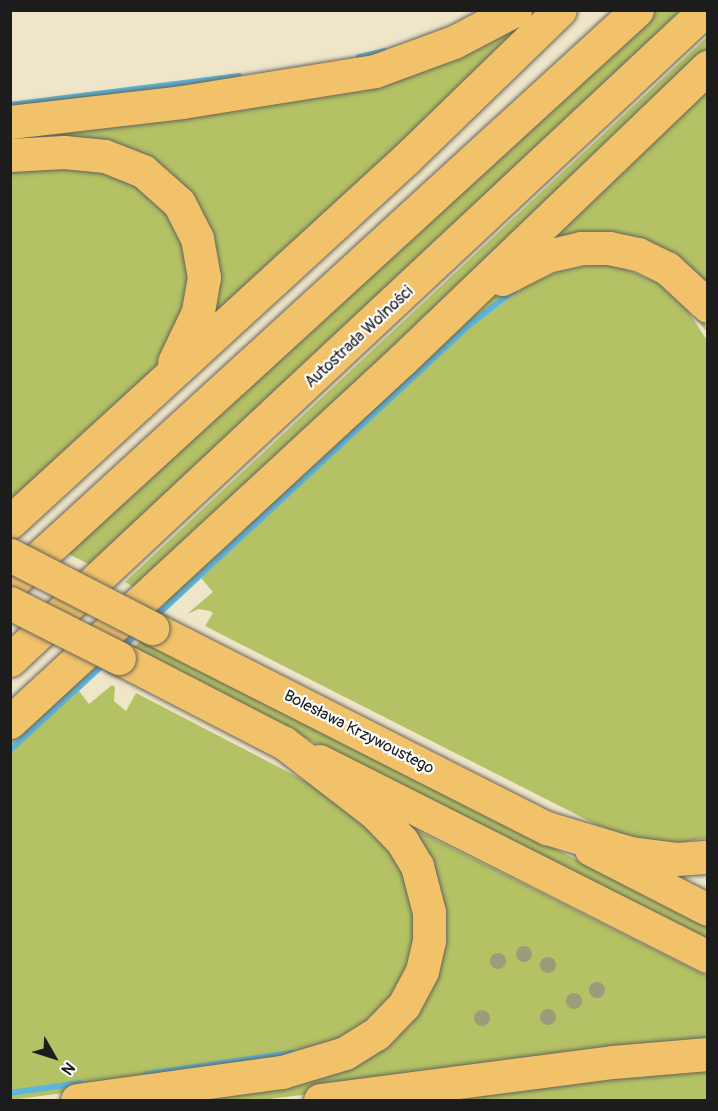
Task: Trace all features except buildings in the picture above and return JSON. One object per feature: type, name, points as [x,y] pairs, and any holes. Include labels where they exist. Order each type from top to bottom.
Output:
[{"type":"highway","points":[[10,122],[182,102],[375,71],[454,42],[515,10]]},
{"type":"highway","points":[[10,522],[406,159],[560,10]]},
{"type":"highway","points":[[10,584],[638,10]]},
{"type":"highway","name":"Autostrada Wolności","points":[[10,660],[705,10]]},
{"type":"highway","points":[[10,722],[402,360],[708,66]]},
{"type":"highway","points":[[10,155],[64,152],[126,163],[164,186],[192,226],[204,277],[198,312],[175,360],[134,409]]},
{"type":"highway","points":[[402,360],[514,270],[547,256],[581,248],[624,250],[653,260],[680,277],[708,306]]},
{"type":"highway","name":"Bolesława Krzywoustego","points":[[10,555],[547,828]]},
{"type":"highway","points":[[10,603],[284,743],[382,819],[417,866],[426,893],[429,929],[426,958],[412,992],[376,1034],[316,1064],[282,1072],[77,1101]]},
{"type":"highway","points":[[547,828],[630,853],[676,859],[708,857]]},
{"type":"highway","points":[[320,1101],[613,1062],[708,1054]]},
{"type":"main road","points":[[284,743],[708,957]]},
{"type":"main road","name":"Bolesława Krzywoustego","points":[[547,828],[708,910]]},
{"type":"green space","points":[[655,11],[687,11],[94,567],[65,552]]},
{"type":"green space","points":[[537,12],[208,331],[187,197],[11,145],[10,129],[302,93],[519,23]]},
{"type":"green space","points":[[707,37],[707,56],[139,590],[125,582]]},
{"type":"green space","points":[[707,79],[707,288],[548,242]]},
{"type":"green space","points":[[64,162],[138,180],[184,234],[191,297],[159,364],[10,508],[10,166]]},
{"type":"green space","points":[[596,256],[634,263],[662,276],[701,313],[707,332],[671,287],[647,272],[621,263],[583,261],[525,281],[468,324],[167,604],[161,601],[485,301],[537,268]]},
{"type":"green space","points":[[596,264],[621,267],[658,283],[686,308],[708,342],[708,838],[688,841],[687,845],[704,848],[623,835],[595,824],[205,626],[213,613],[210,611],[199,609],[187,614],[213,592],[201,578],[471,327],[527,285],[559,271]]},
{"type":"green space","points":[[143,639],[707,926],[707,943],[132,649]]},
{"type":"green space","points":[[84,671],[94,676],[79,691],[89,704],[112,685],[115,687],[114,701],[126,711],[136,693],[342,800],[364,815],[415,886],[415,961],[375,1023],[280,1064],[11,1100],[11,738]]},
{"type":"green space","points":[[414,829],[707,976],[707,1046],[261,1100],[164,1100],[282,1083],[417,1007]]},
{"type":"green space","points":[[707,1063],[707,1100],[390,1100]]},
{"type":"waterway","points":[[359,57],[384,51]]},
{"type":"waterway","points":[[10,105],[239,76]]},
{"type":"waterway","points":[[154,618],[469,325],[515,290]]},
{"type":"waterway","points":[[121,648],[138,633]]},
{"type":"waterway","points":[[10,750],[105,663]]},
{"type":"waterway","points":[[147,1074],[291,1053]]},
{"type":"waterway","points":[[10,1093],[80,1083]]}]
